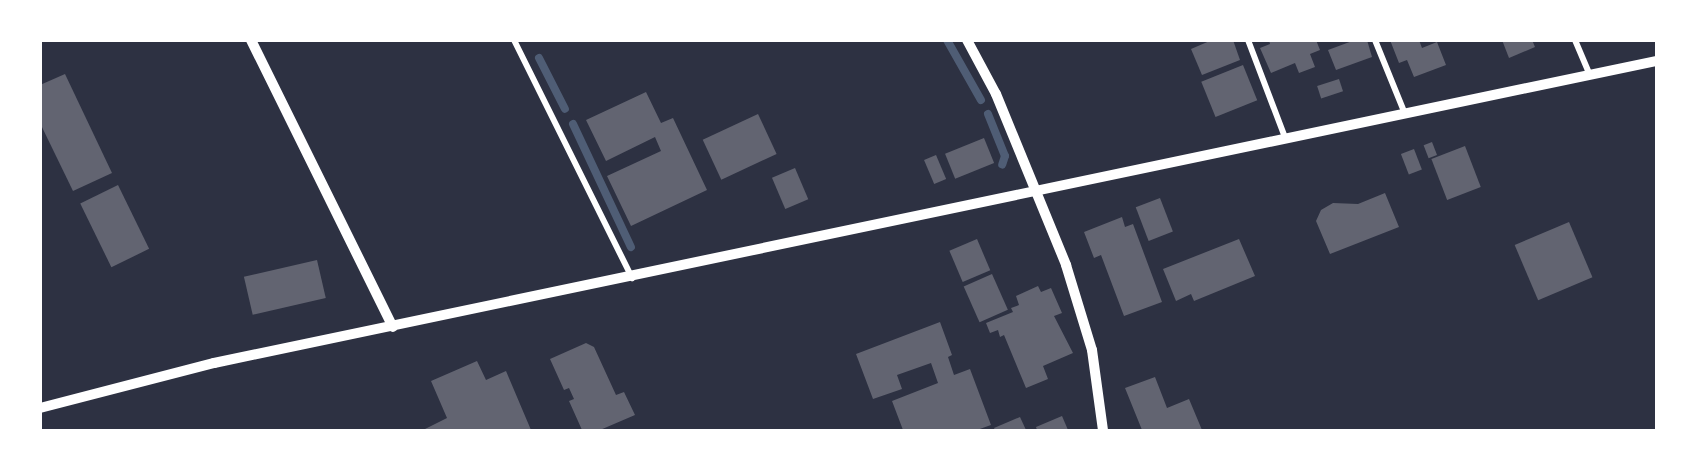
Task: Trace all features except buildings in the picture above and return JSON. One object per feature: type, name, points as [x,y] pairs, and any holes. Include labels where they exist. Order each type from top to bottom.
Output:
[{"type":"street","points":[[251,40],[393,327]]},
{"type":"street","points":[[514,40],[633,278]]},
{"type":"street","points":[[967,40],[996,94],[1037,192],[1086,328],[1102,430]]},
{"type":"street","points":[[1248,40],[1286,140]]},
{"type":"street","points":[[1376,40],[1406,114]]},
{"type":"street","points":[[1575,40],[1590,75]]},
{"type":"street","points":[[40,408],[214,363],[633,278],[1656,61]]},
{"type":"waterway","points":[[947,40],[981,100]]},
{"type":"waterway","points":[[539,58],[565,109]]},
{"type":"waterway","points":[[988,114],[1005,156],[1002,165]]},
{"type":"waterway","points":[[573,124],[631,247]]}]
